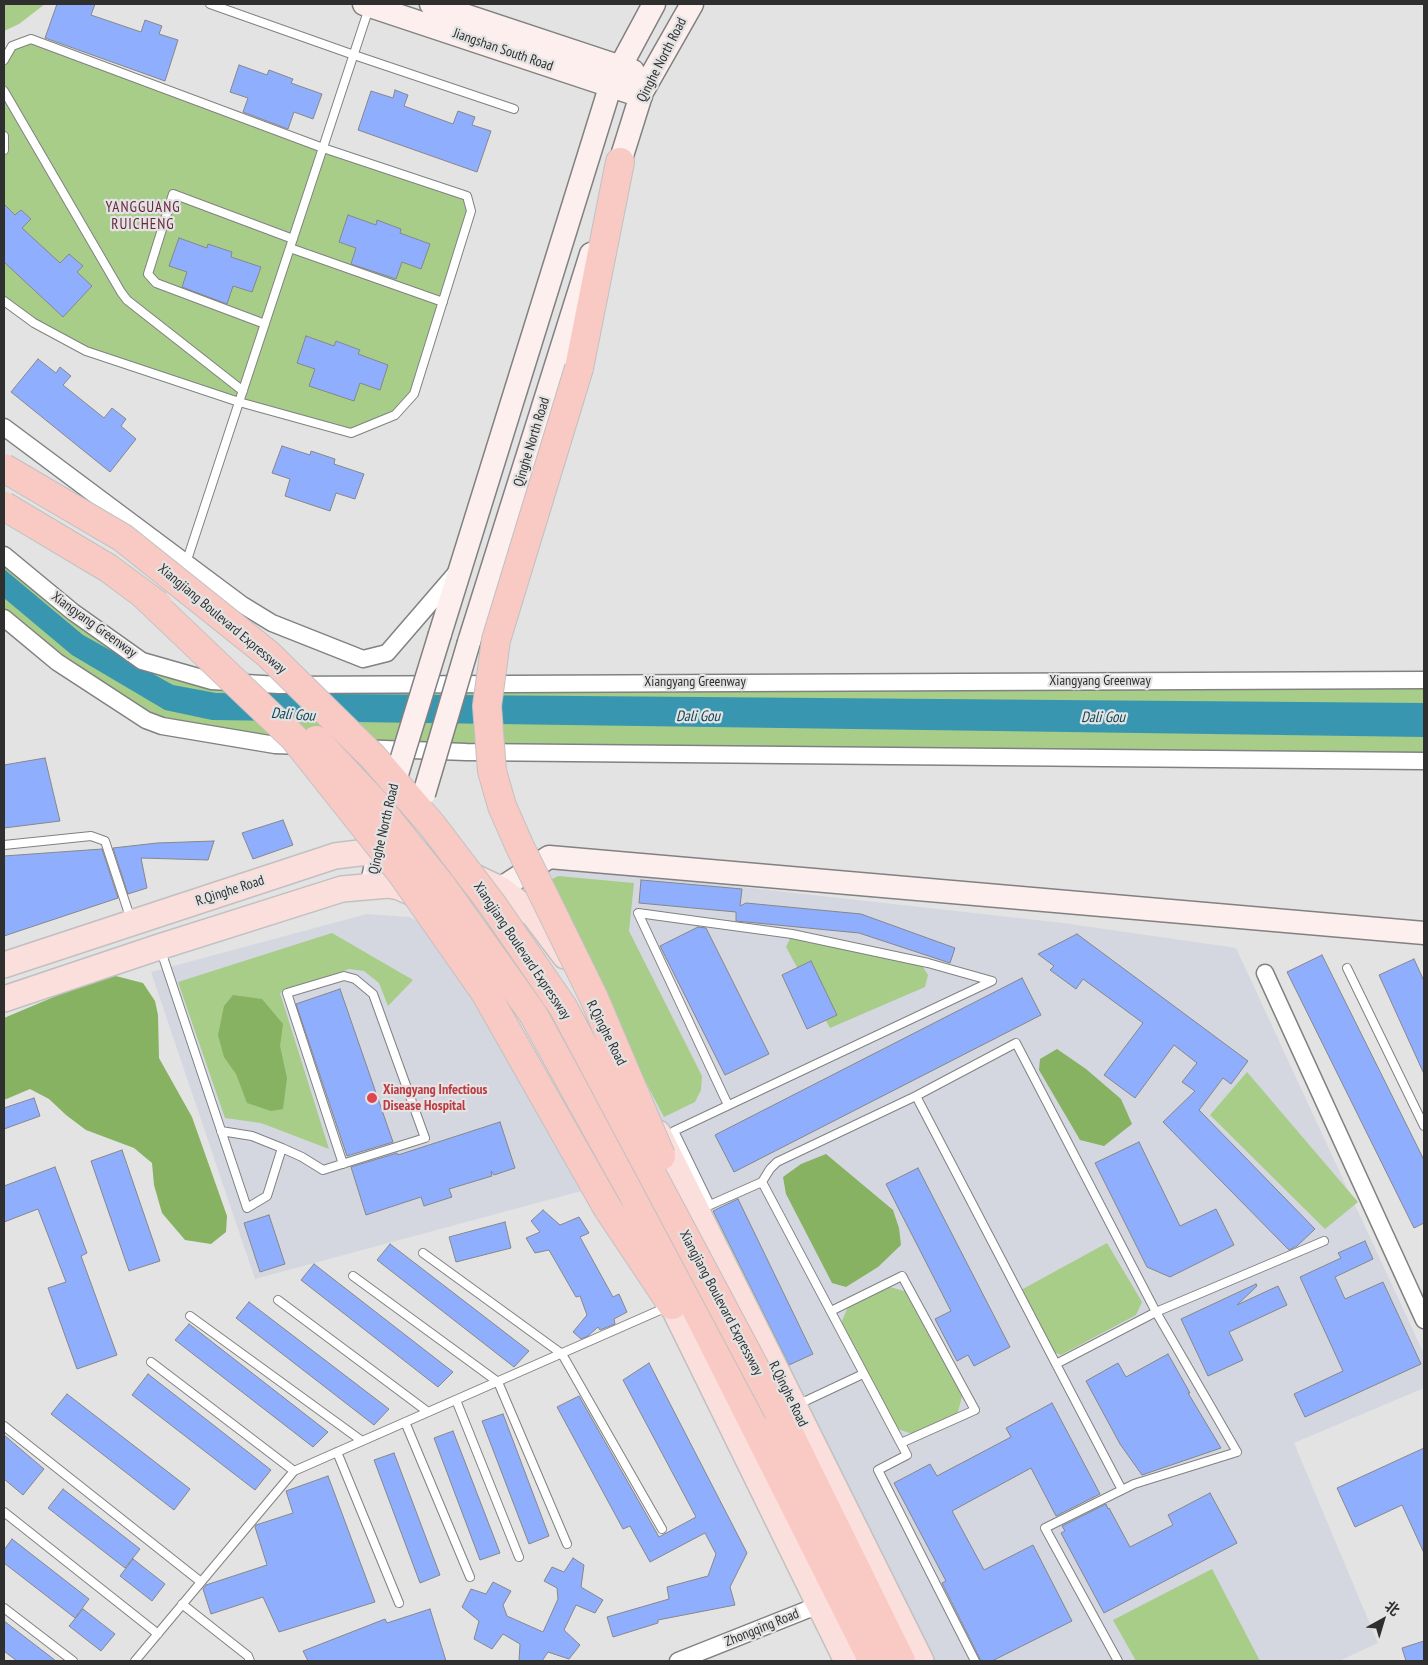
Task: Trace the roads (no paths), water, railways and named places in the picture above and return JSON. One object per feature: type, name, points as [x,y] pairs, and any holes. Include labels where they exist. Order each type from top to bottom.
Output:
[{"type":"highway","points":[[620,162],[579,368],[496,640],[487,706],[492,771],[502,806],[594,998],[654,1141],[786,1409]]},
{"type":"highway","name":"Xiangjiang Boulevard Expressway","points":[[4,468],[123,538],[268,654],[373,757],[432,825],[492,904],[563,1007],[786,1409],[901,1661]]},
{"type":"highway","name":"Xiangjiang Boulevard Expressway","points":[[4,506],[108,568],[222,657],[305,729],[375,803],[442,886],[532,1014],[696,1309],[873,1661]]},
{"type":"highway","points":[[144,595],[294,738],[402,874],[486,994],[608,1210],[672,1305]]},
{"type":"main road","name":"Jiangshan South Road","points":[[430,4],[646,87]]},
{"type":"main road","name":"Qinghe North Road","points":[[371,886],[394,784],[615,76],[654,4]]},
{"type":"main road","name":"Qinghe North Road","points":[[415,894],[415,854],[424,794],[470,642],[620,162],[646,87],[692,4]]},
{"type":"main road","name":"Jiangshan South Road","points":[[367,5],[615,76]]},
{"type":"main road","name":"R.Qinghe Road","points":[[4,965],[335,856],[390,849],[415,854],[453,867],[500,889],[534,915],[570,962],[660,1138],[786,1409],[921,1661]]},
{"type":"main road","points":[[500,889],[550,857],[1424,933]]},
{"type":"main road","points":[[4,999],[342,889],[389,885],[400,887],[451,910],[478,930],[498,958],[563,1081],[847,1661]]},
{"type":"street","points":[[4,427],[241,604],[272,623],[363,659],[387,653],[461,568]]},
{"type":"street","name":"Xiangyang Greenway","points":[[4,555],[73,612],[142,661],[212,681],[279,684],[1424,680]]},
{"type":"street","points":[[4,618],[57,662],[146,720],[162,726],[275,744],[466,752],[1424,761]]},
{"type":"street","points":[[1265,973],[1424,1320]]},
{"type":"street","name":"Zhongqing Road","points":[[678,1661],[819,1605]]},
{"type":"lane","points":[[210,4],[514,109]]},
{"type":"lane","points":[[186,562],[354,55],[367,5]]},
{"type":"lane","points":[[4,60],[12,46],[31,39],[323,148],[467,196],[471,210],[414,394],[395,415],[351,433],[239,402],[86,351],[34,323],[4,301]]},
{"type":"lane","points":[[4,91],[127,300],[243,391]]},
{"type":"lane","points":[[4,136],[4,150]]},
{"type":"lane","points":[[265,324],[156,283],[148,274],[173,194],[293,239]]},
{"type":"lane","points":[[290,248],[443,302]]},
{"type":"lane","points":[[4,845],[91,836],[104,841],[132,923]]},
{"type":"lane","points":[[728,1105],[638,913],[792,934],[928,963],[992,981],[674,1131],[710,1205],[762,1182],[777,1162],[916,1096],[1016,1043],[1156,1312],[1237,1452],[1134,1484],[1045,1528],[1118,1661]]},
{"type":"lane","points":[[160,947],[247,1208],[267,1196],[282,1148]]},
{"type":"lane","points":[[1347,968],[1424,1126]]},
{"type":"lane","points":[[221,1131],[252,1136],[302,1157],[323,1170],[343,1164],[425,1138],[373,994],[355,979],[344,976],[287,993],[343,1164]]},
{"type":"lane","points":[[916,1096],[1122,1490]]},
{"type":"lane","points":[[762,1182],[907,1455],[878,1470],[975,1661]]},
{"type":"lane","points":[[1056,1364],[1156,1312],[1324,1241]]},
{"type":"lane","points":[[423,1253],[562,1354],[662,1529]]},
{"type":"lane","points":[[353,1276],[498,1382],[567,1544]]},
{"type":"lane","points":[[830,1311],[902,1276],[975,1410],[901,1443]]},
{"type":"lane","points":[[278,1300],[428,1412]]},
{"type":"lane","points":[[135,1661],[294,1471],[672,1305]]},
{"type":"lane","points":[[190,1316],[362,1441]]},
{"type":"lane","points":[[151,1362],[294,1471]]},
{"type":"lane","points":[[786,1409],[864,1374]]},
{"type":"lane","points":[[456,1400],[519,1557]]},
{"type":"lane","points":[[405,1422],[470,1577]]},
{"type":"lane","points":[[4,1426],[201,1582]]},
{"type":"lane","points":[[337,1452],[399,1603]]},
{"type":"lane","points":[[4,1512],[158,1634]]},
{"type":"lane","points":[[182,1604],[248,1656],[250,1661]]},
{"type":"lane","points":[[4,1608],[72,1661]]},
{"type":"water","name":"Dali Gou","points":[[4,569],[83,635],[173,685],[216,693],[1424,703],[1424,737],[212,720],[165,710],[72,655],[4,598]]},
{"type":"place","name":"Xiangyang Infectious Disease Hospital","points":[[372,1098]]},
{"type":"district","name":"YANGGUANG RUICHENG","points":[[143,216]]}]
